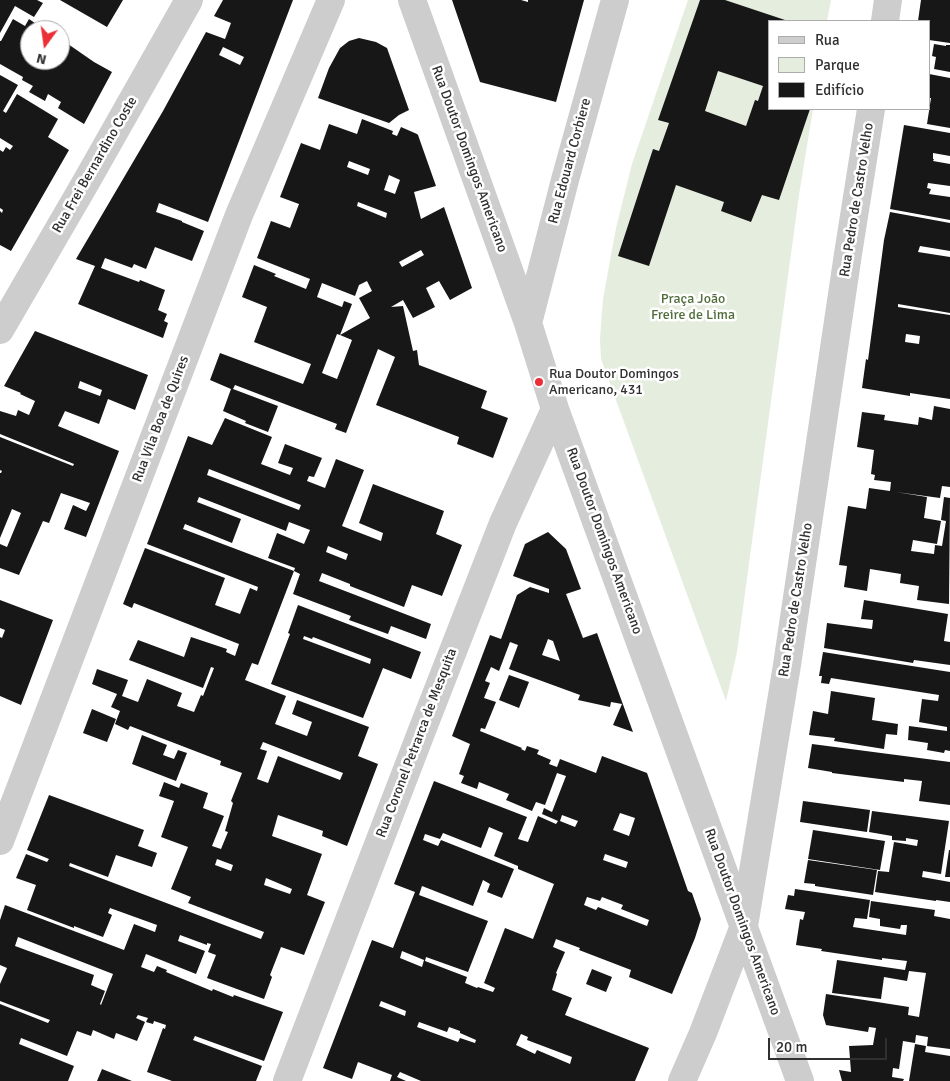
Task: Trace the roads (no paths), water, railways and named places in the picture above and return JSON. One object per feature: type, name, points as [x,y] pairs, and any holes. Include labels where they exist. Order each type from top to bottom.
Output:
[{"type":"street","name":"Rua Frei Bernardino Coste","points":[[0,330],[189,0]]},
{"type":"street","name":"Rua Vila Boa de Quires","points":[[0,841],[239,215],[331,0]]},
{"type":"street","name":"Rua Doutor Domingos Americano","points":[[412,0],[528,323],[555,409],[800,1081]]},
{"type":"street","name":"Rua Edouard Corbiere","points":[[528,323],[615,0]]},
{"type":"street","points":[[885,20],[888,0]]},
{"type":"street","name":"Rua Pedro de Castro Velho","points":[[682,1081],[744,926],[787,665],[846,264],[871,110]]},
{"type":"street","name":"Rua Coronel Petrarca de Mesquita","points":[[287,1081],[503,523],[555,409]]},
{"type":"place","name":"Rua Doutor Domingos Americano, 431","points":[[539,382]]},
{"type":"park label","name":"Praça João Freire de Lima","points":[[693,308]]}]
